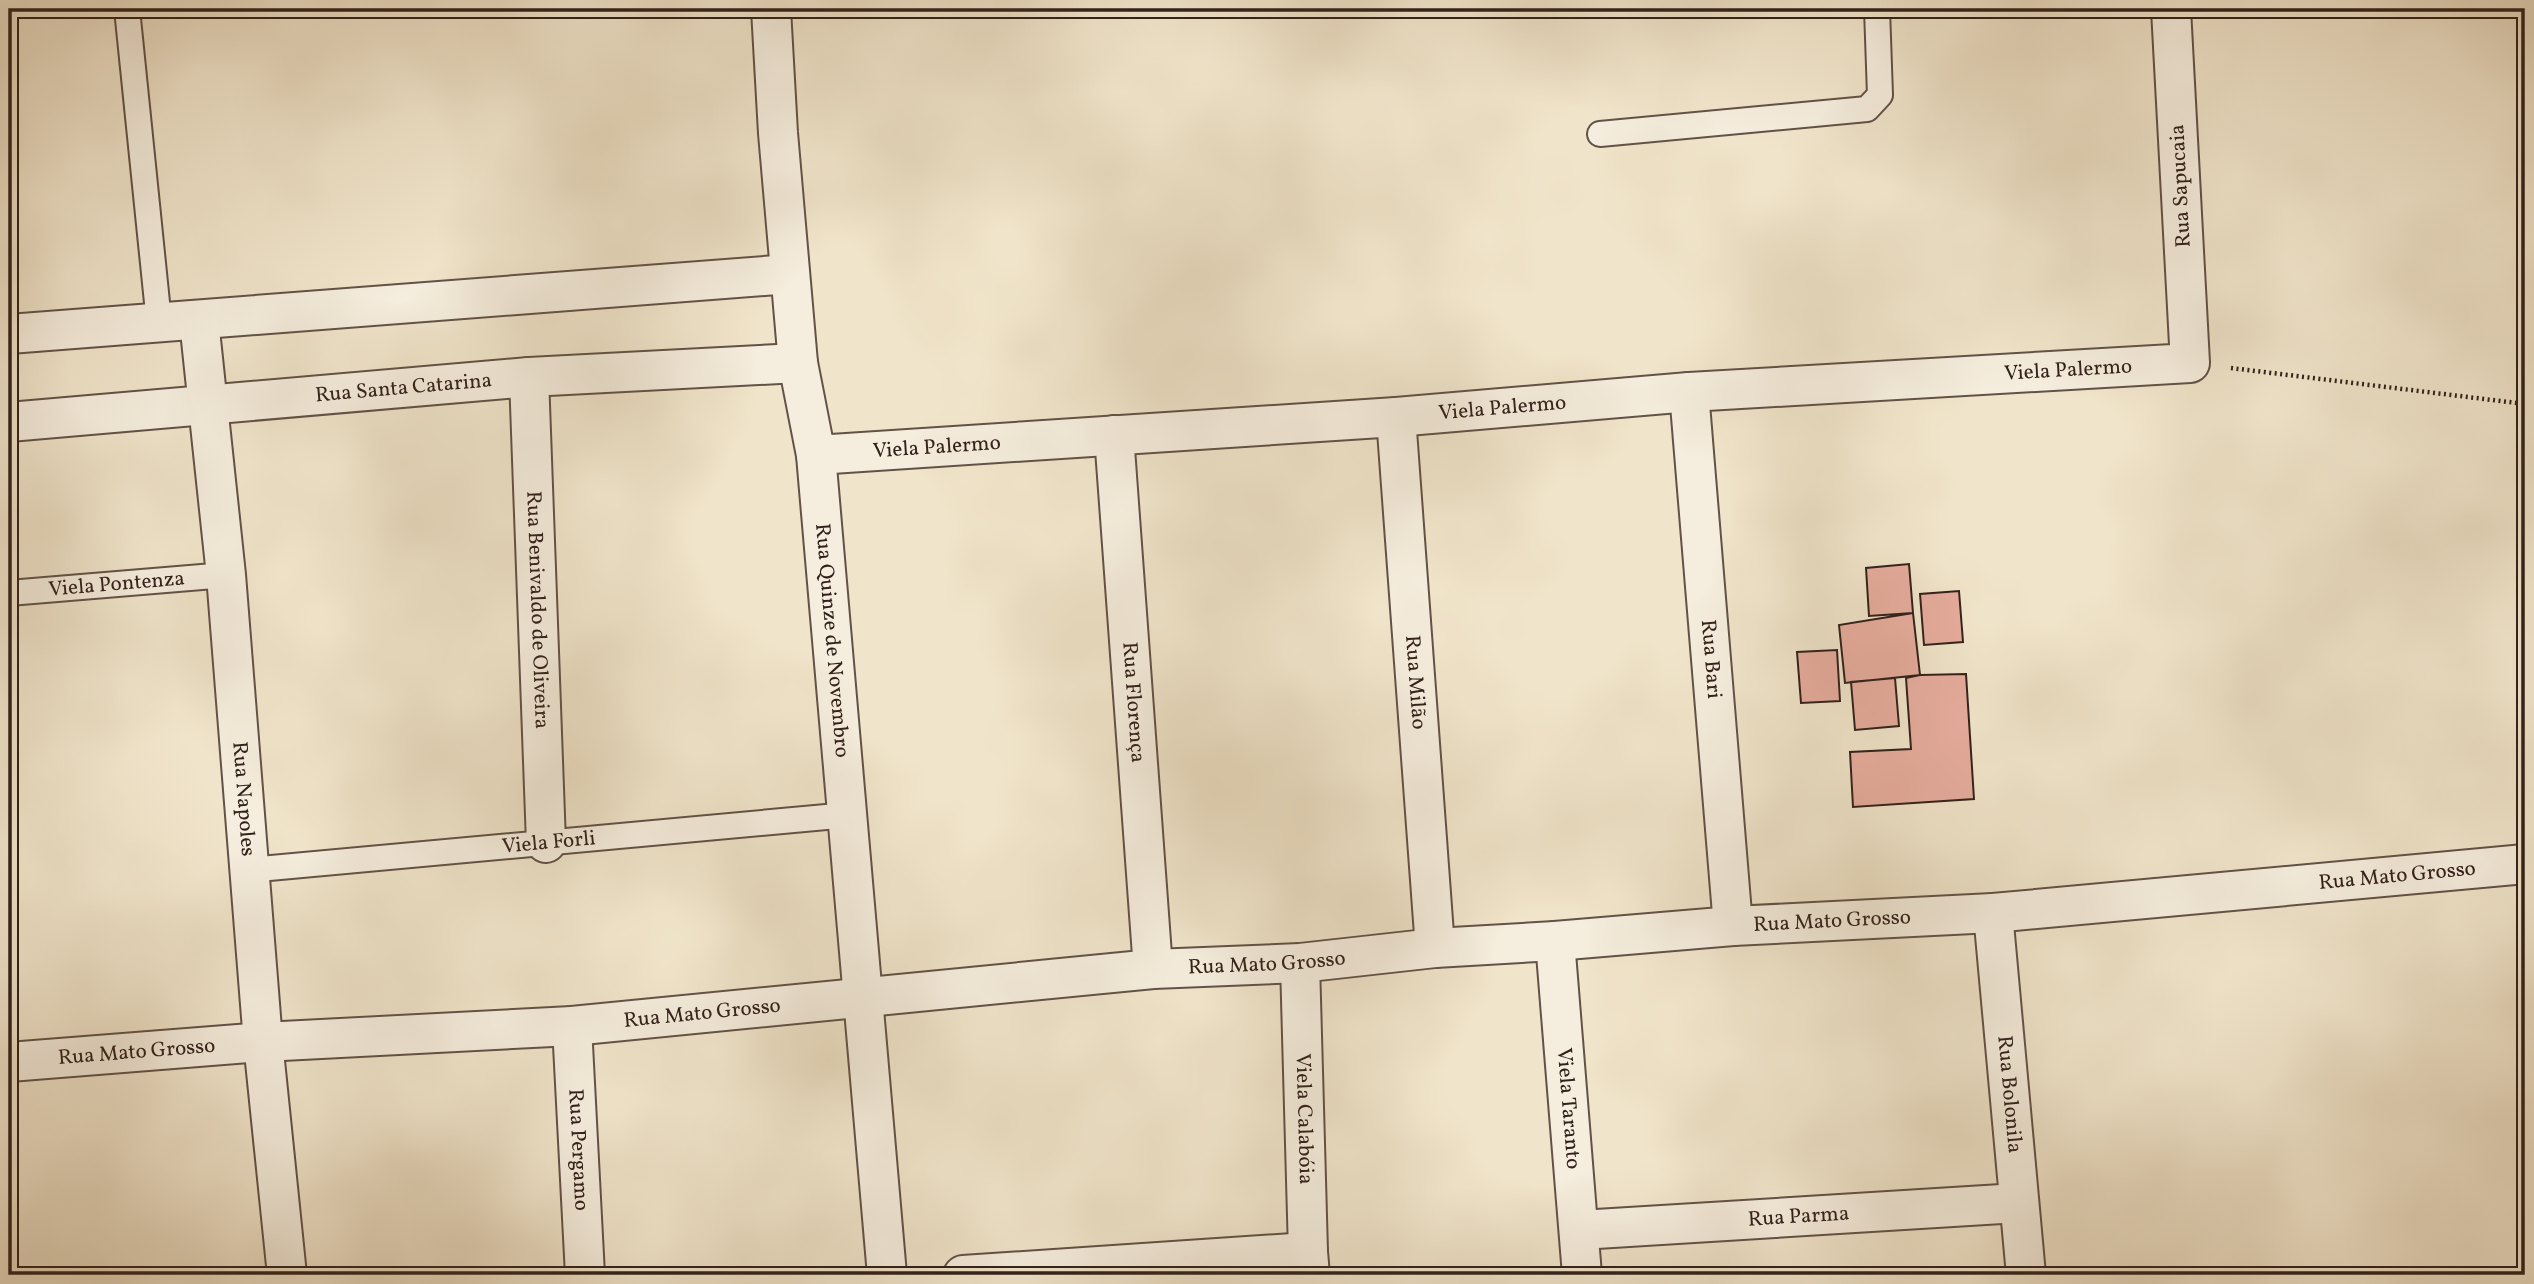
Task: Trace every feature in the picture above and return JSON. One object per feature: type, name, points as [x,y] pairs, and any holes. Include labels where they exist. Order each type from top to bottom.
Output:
[{"type":"street","name":"Rua Quinze de Novembro","points":[[771,9],[798,363],[816,455],[887,1275]]},
{"type":"street","name":"Rua Sapucaia","points":[[2171,9],[2190,363]]},
{"type":"street","points":[[9,334],[790,274]]},
{"type":"street","name":"Rua Napoles","points":[[199,321],[226,575],[263,1042],[287,1275]]},
{"type":"street","name":"Rua Santa Catarina","points":[[9,422],[529,377],[798,363]]},
{"type":"street","name":"Viela Palermo","points":[[816,455],[1396,417],[1689,392],[2190,363]]},
{"type":"street","name":"Rua Benivaldo de Oliveira","points":[[529,377],[546,843]]},
{"type":"street","name":"Rua Bari","points":[[1689,392],[1733,926]]},
{"type":"street","name":"Rua Milão","points":[[1396,417],[1435,948]]},
{"type":"street","name":"Rua Florença","points":[[1114,435],[1153,969]]},
{"type":"street","name":"Rua Mato Grosso","points":[[9,1062],[263,1042],[572,1026],[1153,969],[1300,963],[1435,948],[1733,926],[1993,913],[2525,864]]},
{"type":"street","name":"Rua Bolonila","points":[[1993,913],[2026,1275]]},
{"type":"street","name":"Viela Taranto","points":[[1555,941],[1583,1275]]},
{"type":"street","name":"Viela Calabóia","points":[[1300,963],[1309,1264]]},
{"type":"street","name":"Rua Pergamo","points":[[572,1026],[585,1275]]},
{"type":"street","name":"Rua Parma","points":[[1580,1230],[2018,1203]]},
{"type":"street","points":[[963,1275],[1309,1264]]},
{"type":"lane","points":[[127,9],[159,322]]},
{"type":"lane","points":[[1601,134],[1867,109],[1880,95],[1877,9]]},
{"type":"lane","name":"Viela Pontenza","points":[[9,593],[226,575]]},
{"type":"lane","name":"Viela Forli","points":[[249,870],[848,815]]},
{"type":"path","points":[[2190,363],[2525,404]]},
{"type":"building","points":[[1909,564],[1913,613],[1869,616],[1866,568]]},
{"type":"building","points":[[1959,591],[1963,642],[1924,645],[1920,594]]},
{"type":"building","points":[[1913,613],[1920,675],[1845,683],[1839,625]]},
{"type":"building","points":[[1837,650],[1840,701],[1801,703],[1797,652]]},
{"type":"building","points":[[1966,674],[1974,799],[1853,807],[1850,752],[1911,749],[1906,678]]},
{"type":"building","points":[[1895,678],[1899,726],[1855,730],[1851,682]]}]
